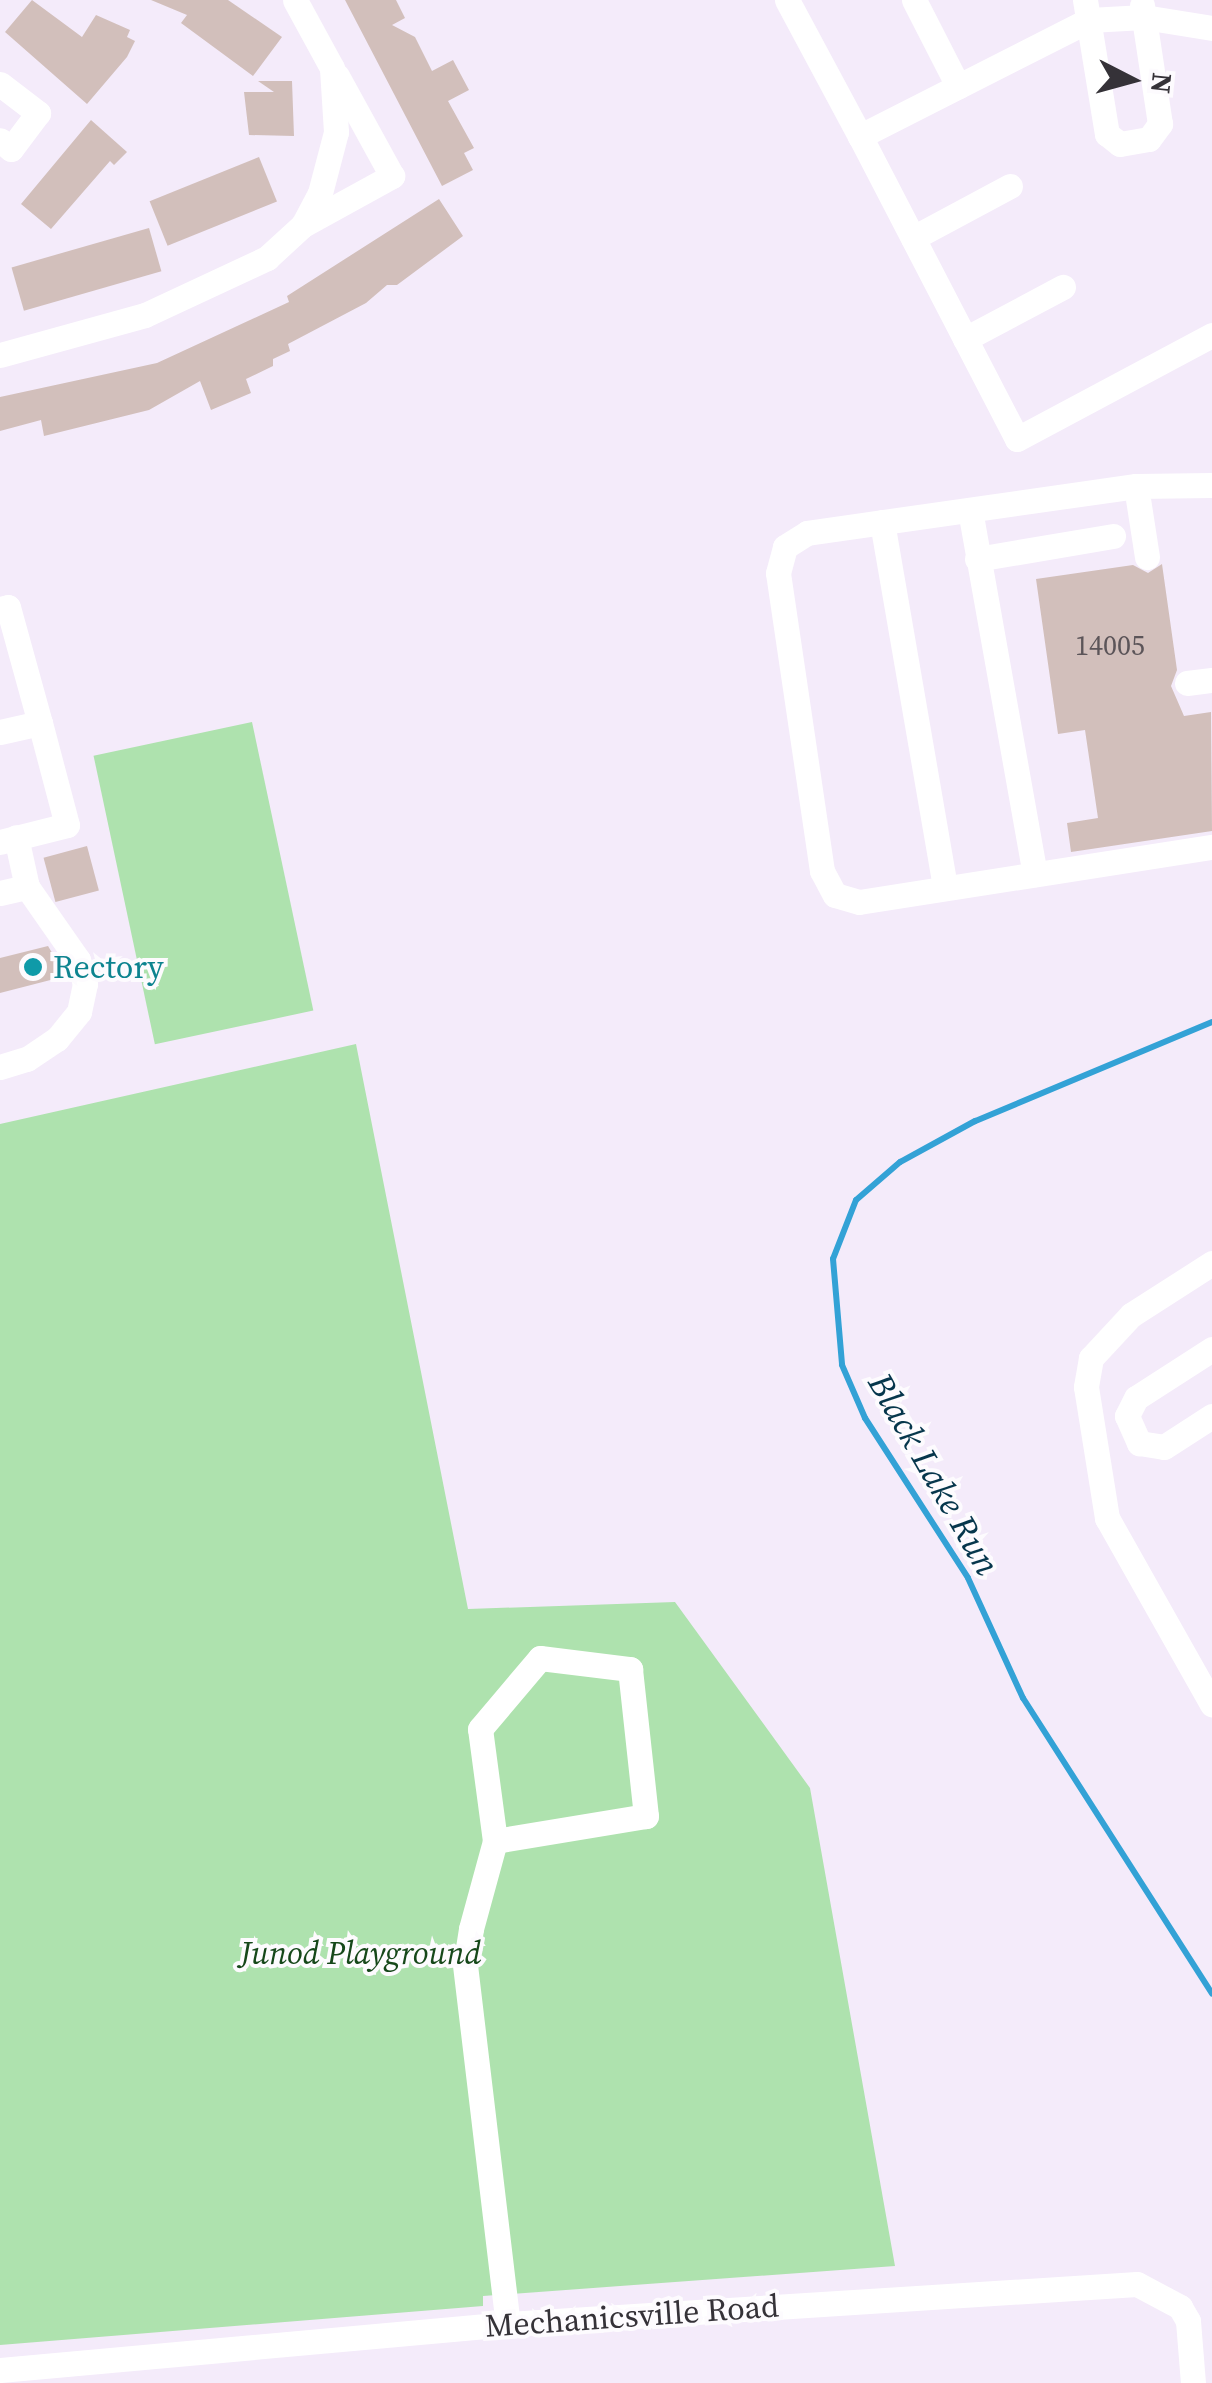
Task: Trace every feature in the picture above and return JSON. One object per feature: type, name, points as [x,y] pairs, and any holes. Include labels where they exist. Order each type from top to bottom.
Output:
[{"type":"street","points":[[0,356],[145,315],[268,258],[308,216],[392,176],[295,0]]},
{"type":"street","points":[[787,0],[1018,439],[1212,335]]},
{"type":"street","points":[[914,0],[958,86]]},
{"type":"street","points":[[860,136],[958,86],[1087,10],[1143,9],[1212,28]]},
{"type":"street","points":[[1087,10],[1107,134],[1120,144],[1148,140],[1160,124],[1143,9]]},
{"type":"street","points":[[308,216],[336,132],[332,68]]},
{"type":"street","points":[[0,84],[38,113],[11,149],[0,140]]},
{"type":"street","points":[[913,238],[1010,186]]},
{"type":"street","points":[[966,339],[1063,287]]},
{"type":"street","points":[[1212,484],[1136,486],[807,533],[785,547],[778,573],[822,872],[835,894],[859,902],[1212,847]]},
{"type":"street","points":[[1136,486],[1148,557]]},
{"type":"street","points":[[970,510],[1035,874]]},
{"type":"street","points":[[882,522],[944,888]]},
{"type":"street","points":[[978,559],[1114,536]]},
{"type":"street","points":[[0,609],[8,607],[67,825],[8,840],[28,886],[78,960],[85,984],[79,1012],[58,1039],[27,1059],[0,1067]]},
{"type":"street","points":[[0,732],[40,722]]},
{"type":"street","points":[[0,893],[28,886]]},
{"type":"street","points":[[1212,1263],[1131,1315],[1091,1358],[1086,1387],[1107,1518],[1212,1704]]},
{"type":"street","points":[[1212,1349],[1136,1398],[1127,1416],[1139,1443],[1164,1447],[1212,1416]]},
{"type":"street","points":[[495,1841],[646,1816],[630,1670],[540,1658],[480,1729],[495,1841],[466,1965],[508,2324]]},
{"type":"street","name":"Mechanicsville Road","points":[[0,2370],[508,2324],[1136,2284],[1180,2307],[1193,2383]]},
{"type":"green space","points":[[252,722],[313,1011],[155,1044],[94,756]]},
{"type":"green space","name":"Junod Playground","points":[[356,1044],[468,1609],[675,1602],[810,1788],[895,2266],[483,2296],[483,2306],[0,2345],[0,1124]]},
{"type":"building","points":[[32,0],[82,37],[96,15],[130,30],[127,37],[135,41],[127,57],[87,104],[5,32]]},
{"type":"building","points":[[151,0],[228,0],[282,37],[253,76],[181,23],[187,15]]},
{"type":"building","points":[[345,0],[396,0],[405,18],[392,25],[415,37],[432,71],[453,60],[469,90],[448,101],[474,148],[464,153],[473,170],[442,186]]},
{"type":"building","points":[[258,81],[292,81],[294,136],[249,135],[244,92],[274,92]]},
{"type":"building","points":[[91,120],[127,152],[114,165],[110,161],[51,229],[21,204]]},
{"type":"building","points":[[259,157],[277,202],[168,246],[150,201]]},
{"type":"building","points":[[439,199],[463,236],[397,285],[387,285],[366,303],[288,344],[290,351],[273,359],[273,366],[246,379],[251,393],[211,410],[200,381],[149,410],[44,436],[41,420],[0,431],[0,397],[157,363],[289,302],[287,296]]},
{"type":"building","points":[[149,228],[161,271],[24,311],[12,267]]},
{"type":"building","points":[[1162,564],[1177,670],[1171,686],[1184,716],[1211,712],[1212,831],[1071,852],[1067,823],[1098,818],[1085,730],[1058,734],[1036,579],[1133,565],[1148,573]]},
{"type":"building","points":[[87,846],[99,890],[55,902],[44,858]]},
{"type":"building","name":"Rectory","points":[[48,946],[66,976],[0,993],[0,958]]},
{"type":"waterway","name":"Black Lake Run","points":[[1212,1022],[975,1121],[900,1162],[856,1200],[833,1259],[842,1365],[865,1418],[968,1578],[1023,1698],[1212,1994]]},
{"type":"place","name":"Rectory","points":[[33,967]]}]
